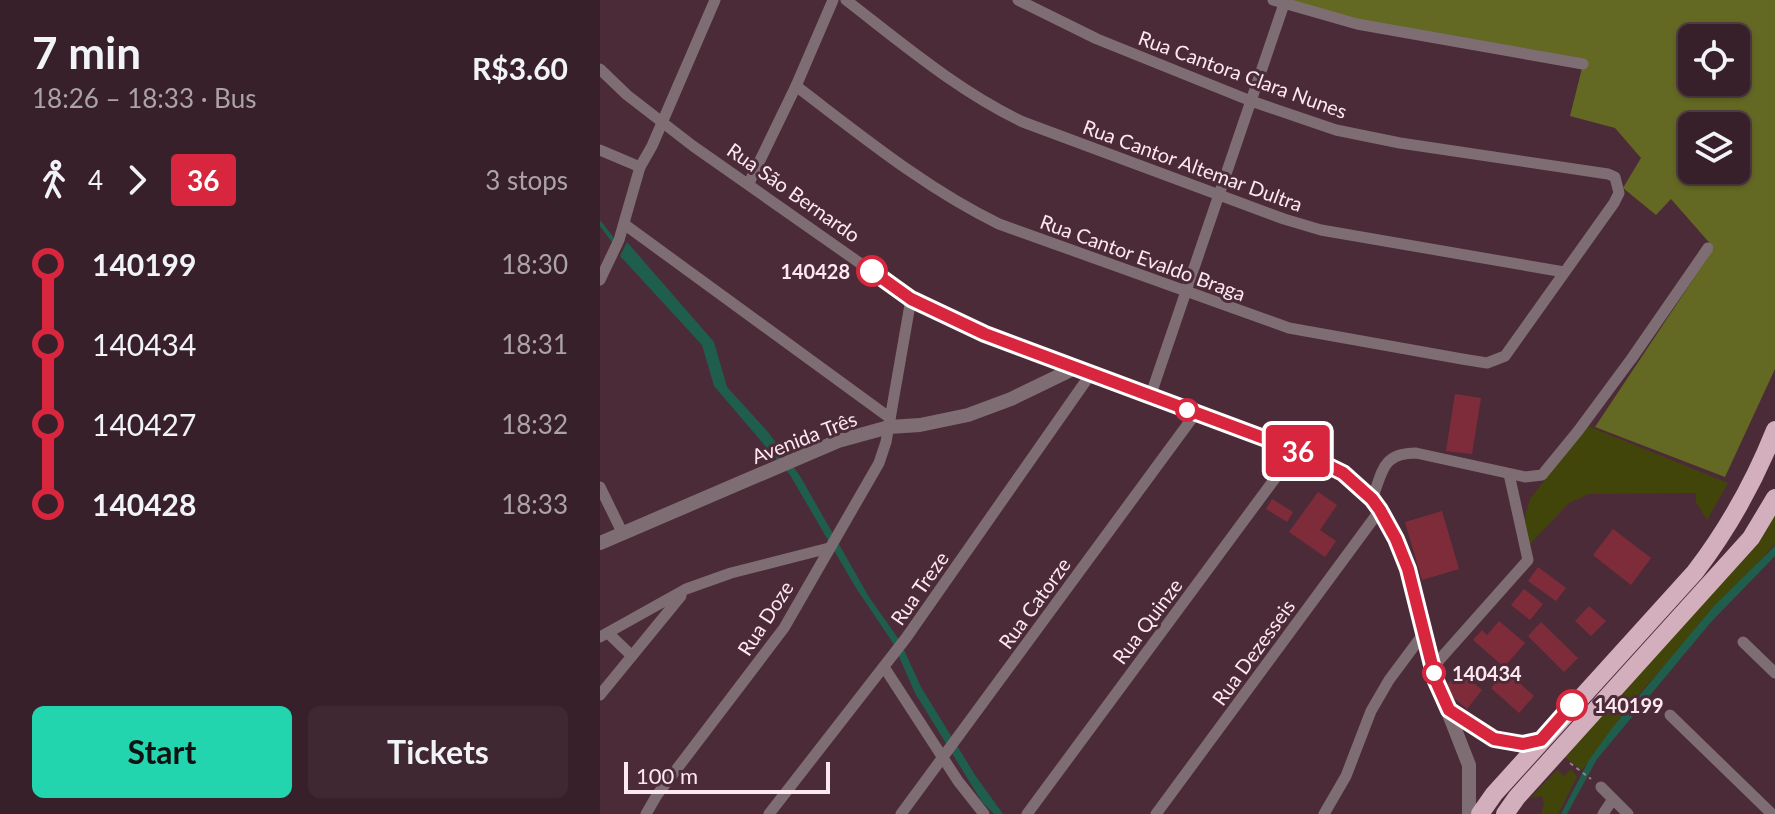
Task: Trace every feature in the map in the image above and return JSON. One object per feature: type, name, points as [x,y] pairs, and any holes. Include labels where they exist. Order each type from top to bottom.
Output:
[{"type":"highway","points":[[1480,814],[1541,740],[1695,572],[1718,542],[1775,430]]},
{"type":"highway","points":[[1505,814],[1751,538],[1775,498]]},
{"type":"street","points":[[600,280],[624,224],[640,167],[715,0]]},
{"type":"street","points":[[749,183],[833,0]]},
{"type":"street","name":"Rua Cantor Altemar Dultra","points":[[846,0],[942,74],[996,109],[1023,122],[1219,196],[1321,230],[1564,272]]},
{"type":"street","name":"Rua Cantora Clara Nunes","points":[[1018,0],[1097,39],[1251,101],[1336,130],[1615,177],[1619,185],[1614,203],[1564,272]]},
{"type":"street","points":[[1150,397],[1251,101],[1278,2],[1357,24],[1583,64]]},
{"type":"street","name":"Rua São Bernardo","points":[[600,69],[627,95],[693,146],[911,299],[985,334],[1073,369],[1296,450],[1343,473],[1376,504]]},
{"type":"street","name":"Rua Cantor Evaldo Braga","points":[[796,86],[927,185],[999,224],[1289,328],[1487,363],[1497,360],[1511,347],[1564,272]]},
{"type":"street","points":[[600,150],[640,167]]},
{"type":"street","points":[[624,224],[890,422]]},
{"type":"street","points":[[1433,667],[1528,560],[1509,474],[1534,477],[1547,471],[1632,358],[1708,248]]},
{"type":"street","name":"Rua Doze","points":[[646,814],[657,795],[784,628],[879,463],[890,422],[911,299]]},
{"type":"street","name":"Avenida Três","points":[[600,543],[838,441],[890,422],[920,425],[968,415],[1011,399],[1073,369]]},
{"type":"street","name":"Rua Treze","points":[[769,814],[906,638],[1090,375]]},
{"type":"street","name":"Rua Catorze","points":[[901,814],[1196,413]]},
{"type":"street","name":"Rua Quinze","points":[[1027,814],[1296,450]]},
{"type":"street","name":"Rua Dezesseis","points":[[1156,814],[1376,504],[1389,460],[1400,453],[1416,453],[1509,474]]},
{"type":"street","points":[[600,487],[604,504],[623,534]]},
{"type":"street","points":[[1376,504],[1403,555],[1433,667],[1469,765],[1469,814]]},
{"type":"street","points":[[632,656],[604,635],[686,589],[731,573],[829,548]]},
{"type":"street","points":[[600,695],[686,589]]},
{"type":"street","points":[[1324,814],[1346,776],[1371,711],[1389,680],[1424,633]]},
{"type":"street","points":[[1743,642],[1775,673]]},
{"type":"street","points":[[884,667],[984,814]]},
{"type":"street","points":[[1449,710],[1494,739],[1509,744],[1541,740]]},
{"type":"street","points":[[1670,715],[1772,814]]},
{"type":"street","points":[[1596,783],[1628,814]]},
{"type":"street","points":[[1603,814],[1613,799]]},
{"type":"path","points":[[1572,765],[1596,783]]},
{"type":"shaded area","points":[[1268,0],[1775,0],[1775,369],[1725,477],[1595,427],[1714,248],[1671,199],[1656,215],[1623,188],[1641,158],[1615,128],[1570,116],[1582,68]]},
{"type":"shaded area","points":[[627,242],[714,342],[727,387],[768,432],[800,476],[869,597],[900,641],[921,687],[1003,814],[994,814],[982,802],[915,693],[893,643],[856,588],[790,475],[714,386],[702,345],[620,256]]},
{"type":"shaded area","points":[[1588,426],[1728,483],[1707,520],[1696,502],[1696,493],[1589,494],[1569,503],[1529,545],[1524,519],[1530,499]]},
{"type":"shaded area","points":[[1775,503],[1775,544],[1637,696],[1582,770],[1562,755]]},
{"type":"shaded area","points":[[1775,546],[1775,556],[1711,622],[1597,759],[1567,814],[1561,814],[1589,760],[1613,727],[1714,606]]},
{"type":"shaded area","points":[[1571,769],[1577,777],[1558,814],[1541,814],[1544,805],[1542,796],[1530,798],[1557,770],[1564,776]]},
{"type":"building","points":[[1455,394],[1481,398],[1472,454],[1446,451]]},
{"type":"building","points":[[1318,492],[1337,505],[1320,530],[1336,541],[1325,557],[1289,532]]},
{"type":"building","points":[[1272,499],[1293,512],[1287,522],[1266,509]]},
{"type":"building","points":[[1442,511],[1459,569],[1422,580],[1405,522]]},
{"type":"building","points":[[1613,529],[1651,558],[1631,585],[1593,555]]},
{"type":"building","points":[[1538,567],[1566,588],[1556,601],[1528,581]]},
{"type":"building","points":[[1524,589],[1543,604],[1530,620],[1511,605]]},
{"type":"building","points":[[1589,606],[1606,621],[1591,636],[1575,621]]},
{"type":"building","points":[[1499,621],[1525,643],[1504,667],[1473,640],[1482,630],[1487,635]]},
{"type":"building","points":[[1541,622],[1578,658],[1564,672],[1528,636]]},
{"type":"building","points":[[1460,671],[1482,690],[1467,709],[1443,689]]},
{"type":"building","points":[[1506,671],[1534,696],[1519,713],[1491,688]]},
{"type":"waterway","points":[[600,223],[613,240]]},
{"type":"bus line","name":"36","points":[[872,271],[911,299],[953,321],[1108,382],[1296,450],[1343,473],[1372,499],[1396,539],[1408,569],[1436,681],[1449,710],[1494,739],[1523,744],[1541,740],[1572,705]]},
{"type":"place","name":"140428","points":[[872,271]]},
{"type":"place","name":"140434","points":[[1434,673]]},
{"type":"place","name":"140199","points":[[1572,705]]}]
